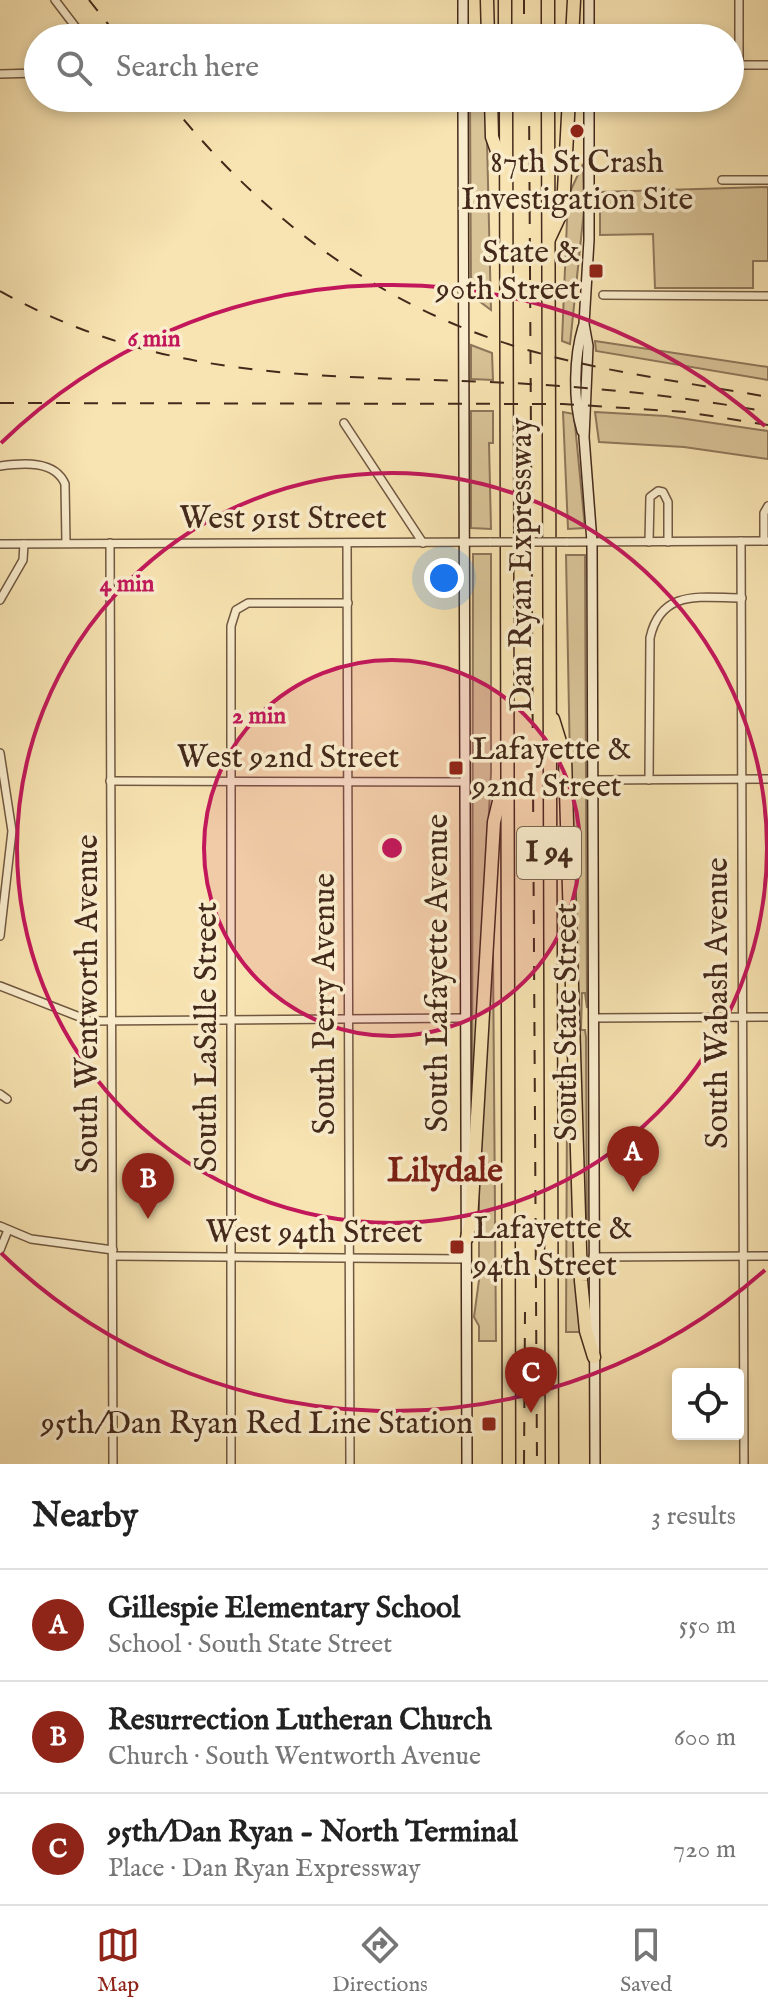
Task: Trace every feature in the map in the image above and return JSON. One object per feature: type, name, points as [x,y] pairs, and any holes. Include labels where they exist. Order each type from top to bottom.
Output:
[{"type":"highway","points":[[487,0],[488,24]]},
{"type":"highway","points":[[505,0],[505,24]]},
{"type":"highway","points":[[548,0],[548,24]]},
{"type":"highway","points":[[573,24],[574,0]]},
{"type":"highway","points":[[491,112],[492,137],[506,174]]},
{"type":"highway","name":"Dan Ryan Expressway","points":[[506,112],[506,774],[511,1247],[509,1464]]},
{"type":"highway","name":"Dan Ryan Expressway","points":[[548,112],[552,1464]]},
{"type":"highway","points":[[547,242],[563,209],[568,112]]},
{"type":"highway","points":[[549,706],[565,758],[581,1281],[586,1331],[594,1357]]},
{"type":"highway","points":[[467,1238],[471,1221],[494,822],[506,774]]},
{"type":"main road","points":[[463,0],[463,24]]},
{"type":"main road","points":[[589,0],[589,24]]},
{"type":"main road","name":"South Lafayette Avenue","points":[[463,112],[463,1018],[467,1464]]},
{"type":"main road","name":"South State Street","points":[[589,112],[589,226],[584,324],[578,342],[578,416],[584,437],[592,542],[595,1464]]},
{"type":"street","points":[[55,0],[73,24]]},
{"type":"street","points":[[738,24],[739,0]]},
{"type":"street","points":[[744,65],[768,65]]},
{"type":"street","points":[[0,74],[24,73]]},
{"type":"street","points":[[722,180],[768,180]]},
{"type":"street","points":[[603,295],[768,296]]},
{"type":"street","points":[[344,423],[423,543]]},
{"type":"street","points":[[0,466],[45,465],[62,476],[65,484],[66,543]]},
{"type":"street","points":[[649,542],[650,497],[658,491],[663,492],[668,502],[668,542]]},
{"type":"street","points":[[766,541],[764,513],[768,506]]},
{"type":"street","name":"South Wabash Avenue","points":[[741,541],[744,1464]]},
{"type":"street","name":"West 91st Street","points":[[0,544],[766,541]]},
{"type":"street","name":"South Wentworth Avenue","points":[[110,543],[113,1464]]},
{"type":"street","name":"South Perry Avenue","points":[[347,543],[350,1464]]},
{"type":"street","points":[[0,600],[23,560],[24,544]]},
{"type":"street","points":[[649,780],[650,638],[656,617],[679,600],[742,598]]},
{"type":"street","name":"South LaSalle Street","points":[[231,1464],[231,626],[236,610],[256,601],[348,603]]},
{"type":"street","points":[[0,753],[12,831],[0,936]]},
{"type":"street","points":[[592,780],[768,779]]},
{"type":"street","name":"West 92nd Street","points":[[110,781],[464,782]]},
{"type":"street","points":[[0,986],[90,1021],[463,1018]]},
{"type":"street","points":[[593,1018],[768,1017]]},
{"type":"street","points":[[0,1250],[4,1228]]},
{"type":"street","name":"West 94th Street","points":[[4,1228],[65,1246],[113,1253],[467,1259]]},
{"type":"street","points":[[593,1257],[768,1256]]},
{"type":"shaded area","points":[[470,112],[486,112],[491,310],[471,295]]},
{"type":"shaded area","points":[[583,164],[584,210],[570,344],[562,341],[568,196]]},
{"type":"shaded area","points":[[768,187],[768,261],[753,261],[753,288],[655,288],[653,234],[600,235],[600,192]]},
{"type":"shaded area","points":[[595,341],[768,367],[768,380],[596,351]]},
{"type":"shaded area","points":[[471,345],[492,353],[493,380],[471,379]]},
{"type":"shaded area","points":[[471,411],[493,411],[493,443],[489,443],[491,529],[471,528]]},
{"type":"shaded area","points":[[563,412],[574,414],[585,528],[568,529]]},
{"type":"shaded area","points":[[595,412],[666,416],[768,431],[768,459],[684,447],[599,442]]},
{"type":"shaded area","points":[[473,554],[491,554],[491,773],[472,1144]]},
{"type":"shaded area","points":[[566,555],[585,555],[587,1008],[585,993],[582,993],[581,1030],[585,1030],[586,1037],[587,1228],[584,1228],[574,971]]},
{"type":"shaded area","points":[[491,953],[496,1341],[479,1341],[479,1326],[474,1317],[479,1280],[479,1163]]},
{"type":"shaded area","points":[[567,1104],[570,1104],[581,1332],[566,1332]]},
{"type":"railway","points":[[89,0],[108,24]]},
{"type":"railway","points":[[524,0],[524,24]]},
{"type":"railway","points":[[178,112],[243,183],[285,221],[377,286],[427,312],[535,352],[622,372],[768,397]]},
{"type":"railway","points":[[529,112],[537,1464]]},
{"type":"railway","points":[[0,291],[60,320],[120,342],[239,368],[595,389],[768,412]]},
{"type":"railway","points":[[0,403],[563,404],[686,412],[768,425]]},
{"type":"railway","points":[[524,1464],[525,1312]]},
{"type":"place","name":"87th St Crash Investigation Site","points":[[577,131]]},
{"type":"place","name":"State & 90th Street","points":[[596,271]]},
{"type":"place","name":"Lafayette & 92nd Street","points":[[456,768]]},
{"type":"place","name":"Gillespie Elementary School","points":[[633,1192]]},
{"type":"place","name":"Resurrection Lutheran Church","points":[[148,1219]]},
{"type":"place","name":"Lafayette & 94th Street","points":[[457,1247]]},
{"type":"place","name":"95th/Dan Ryan - North Terminal","points":[[531,1413]]},
{"type":"place","name":"95th/Dan Ryan Red Line Station","points":[[489,1424]]},
{"type":"district","name":"Lilydale","points":[[445,1171]]}]
